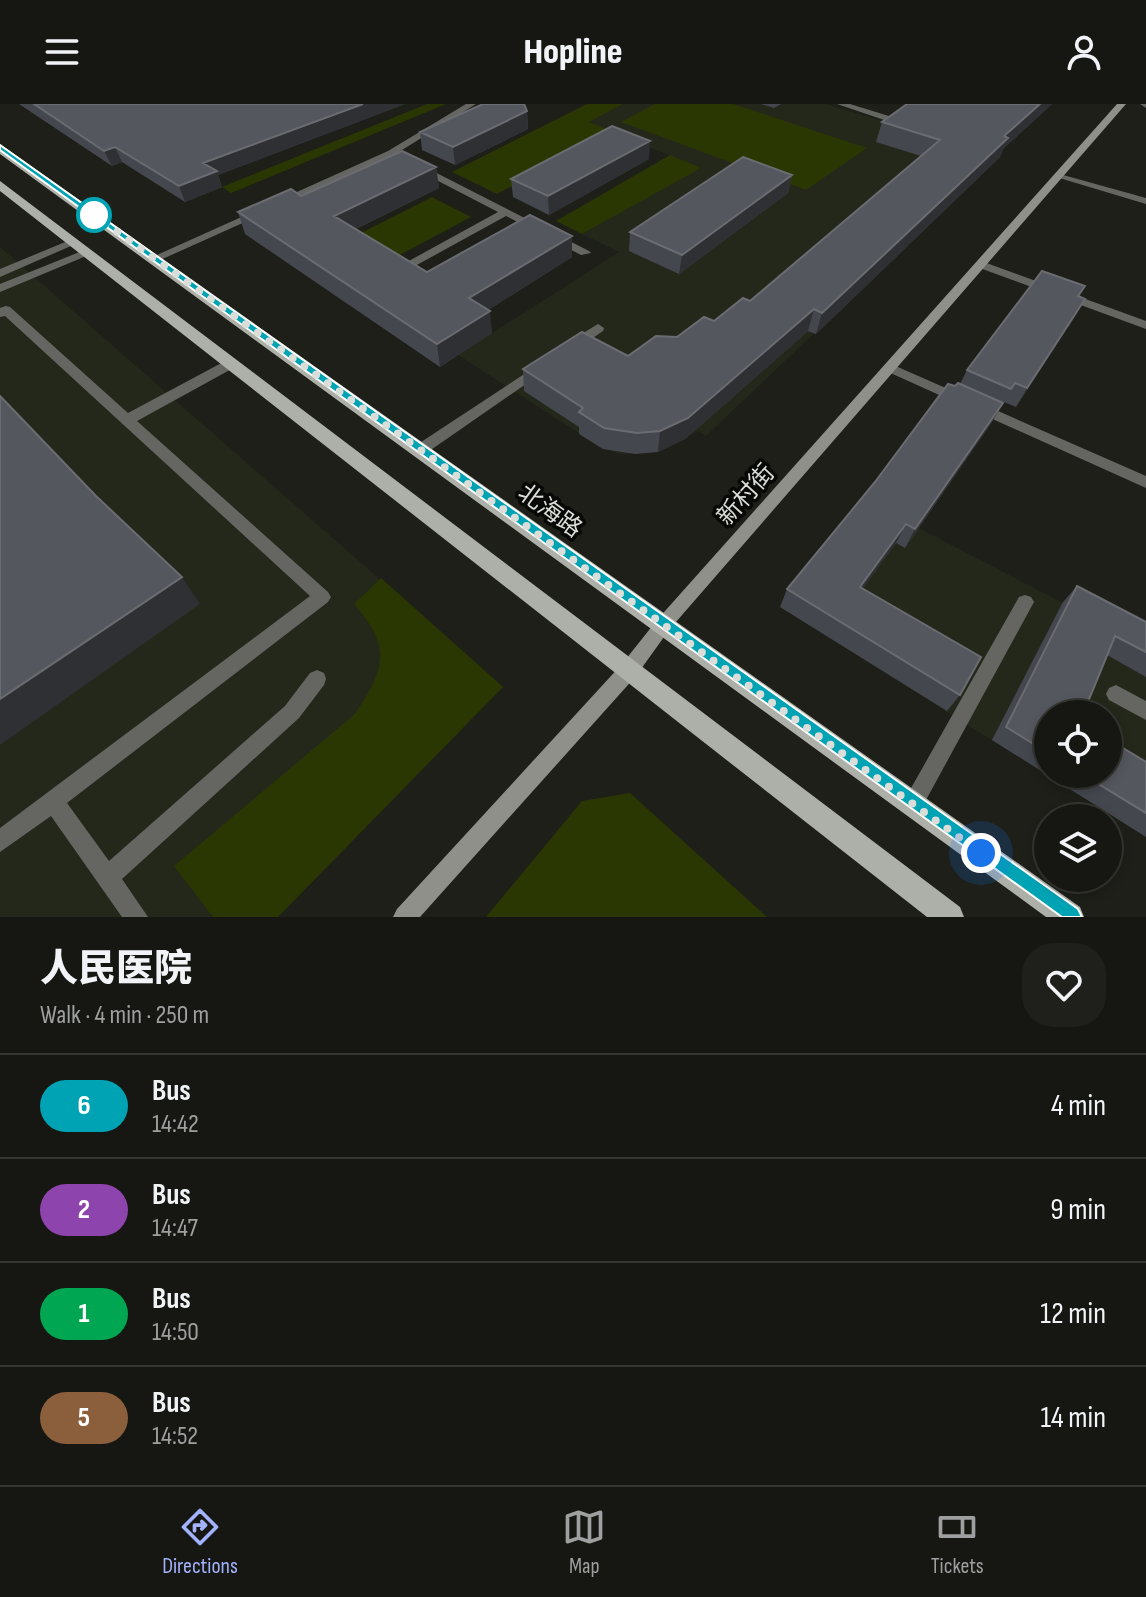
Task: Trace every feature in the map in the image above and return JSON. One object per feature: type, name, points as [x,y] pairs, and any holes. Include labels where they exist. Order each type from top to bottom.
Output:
[{"type":"main road","name":"北海路","points":[[0,148],[1070,917]]},
{"type":"main road","points":[[0,185],[950,917]]},
{"type":"street","points":[[154,259],[391,153],[472,104]]},
{"type":"street","points":[[841,104],[893,120],[913,104]]},
{"type":"street","name":"新村街","points":[[405,917],[629,670],[663,625],[1122,104]]},
{"type":"street","points":[[391,153],[585,253]]},
{"type":"street","points":[[1060,175],[1146,201]]},
{"type":"street","points":[[411,264],[506,212]]},
{"type":"street","points":[[0,273],[80,247]]},
{"type":"street","points":[[0,288],[80,247]]},
{"type":"street","points":[[981,265],[1146,325]]},
{"type":"street","points":[[0,313],[6,310],[322,597],[0,841]]},
{"type":"street","points":[[420,450],[598,328]]},
{"type":"street","points":[[127,420],[232,363]]},
{"type":"street","points":[[891,368],[1146,482]]},
{"type":"street","points":[[913,804],[1025,602]]},
{"type":"street","points":[[108,877],[292,712],[317,679]]},
{"type":"street","points":[[1116,694],[1146,711]]},
{"type":"street","points":[[53,801],[136,917]]},
{"type":"shaded area","points":[[623,104],[826,104],[1000,157],[706,436],[698,431],[658,452],[620,454],[603,449],[458,355],[619,252],[582,234],[700,168],[588,122]]},
{"type":"shaded area","points":[[0,247],[503,687],[278,917],[0,917]]},
{"type":"shaded area","points":[[865,500],[1146,646],[1146,837],[1122,822],[1122,804],[1093,804],[1068,788],[1122,788],[1122,700],[1034,700],[1034,767],[780,607]]},
{"type":"green space","points":[[427,104],[446,104],[231,193],[222,187]]},
{"type":"green space","points":[[587,104],[623,104],[589,122],[614,132],[497,194],[452,172]]},
{"type":"green space","points":[[655,104],[733,104],[867,148],[806,190],[621,122]]},
{"type":"green space","points":[[670,155],[701,168],[582,234],[556,221]]},
{"type":"green space","points":[[432,197],[471,217],[396,257],[357,235]]},
{"type":"green space","points":[[381,578],[503,687],[278,917],[213,917],[174,866],[355,714],[373,684],[380,658],[374,633],[354,604]]},
{"type":"green space","points":[[630,793],[767,917],[486,917],[582,801]]},
{"type":"building","points":[[34,104],[363,104],[203,163],[217,171],[179,186],[115,147],[104,151]]},
{"type":"building","points":[[483,104],[524,104],[527,111],[453,147],[420,132]]},
{"type":"building","points":[[907,104],[1040,104],[822,313],[814,309],[688,418],[660,431],[637,433],[604,428],[579,412],[583,408],[523,369],[582,332],[628,356],[656,336],[677,337],[704,317],[714,321],[743,298],[750,301],[940,140],[882,122]]},
{"type":"building","points":[[612,126],[650,141],[548,196],[511,179]]},
{"type":"building","points":[[402,151],[436,167],[334,216],[427,272],[530,215],[572,236],[469,298],[490,311],[437,344],[238,212],[291,189],[301,196]]},
{"type":"building","points":[[743,157],[792,175],[682,255],[630,232]]},
{"type":"building","points":[[1042,271],[1085,286],[1078,296],[1085,299],[1027,388],[1015,383],[1011,389],[967,370]]},
{"type":"building","points":[[958,383],[1003,403],[915,529],[906,524],[860,587],[981,657],[960,695],[787,589],[875,482],[948,384],[955,386]]},
{"type":"building","points":[[0,396],[96,496],[182,577],[0,699]]},
{"type":"building","points":[[1077,586],[1146,622],[1146,652],[1115,636],[1089,700],[1034,700],[1034,744],[1006,727]]},
{"type":"building","points":[[1122,747],[1146,762],[1146,813],[1105,788],[1122,788]]},
{"type":"bus line","name":"6","points":[[0,148],[1070,917]]},
{"type":"route","points":[[94,215],[981,853]]}]
